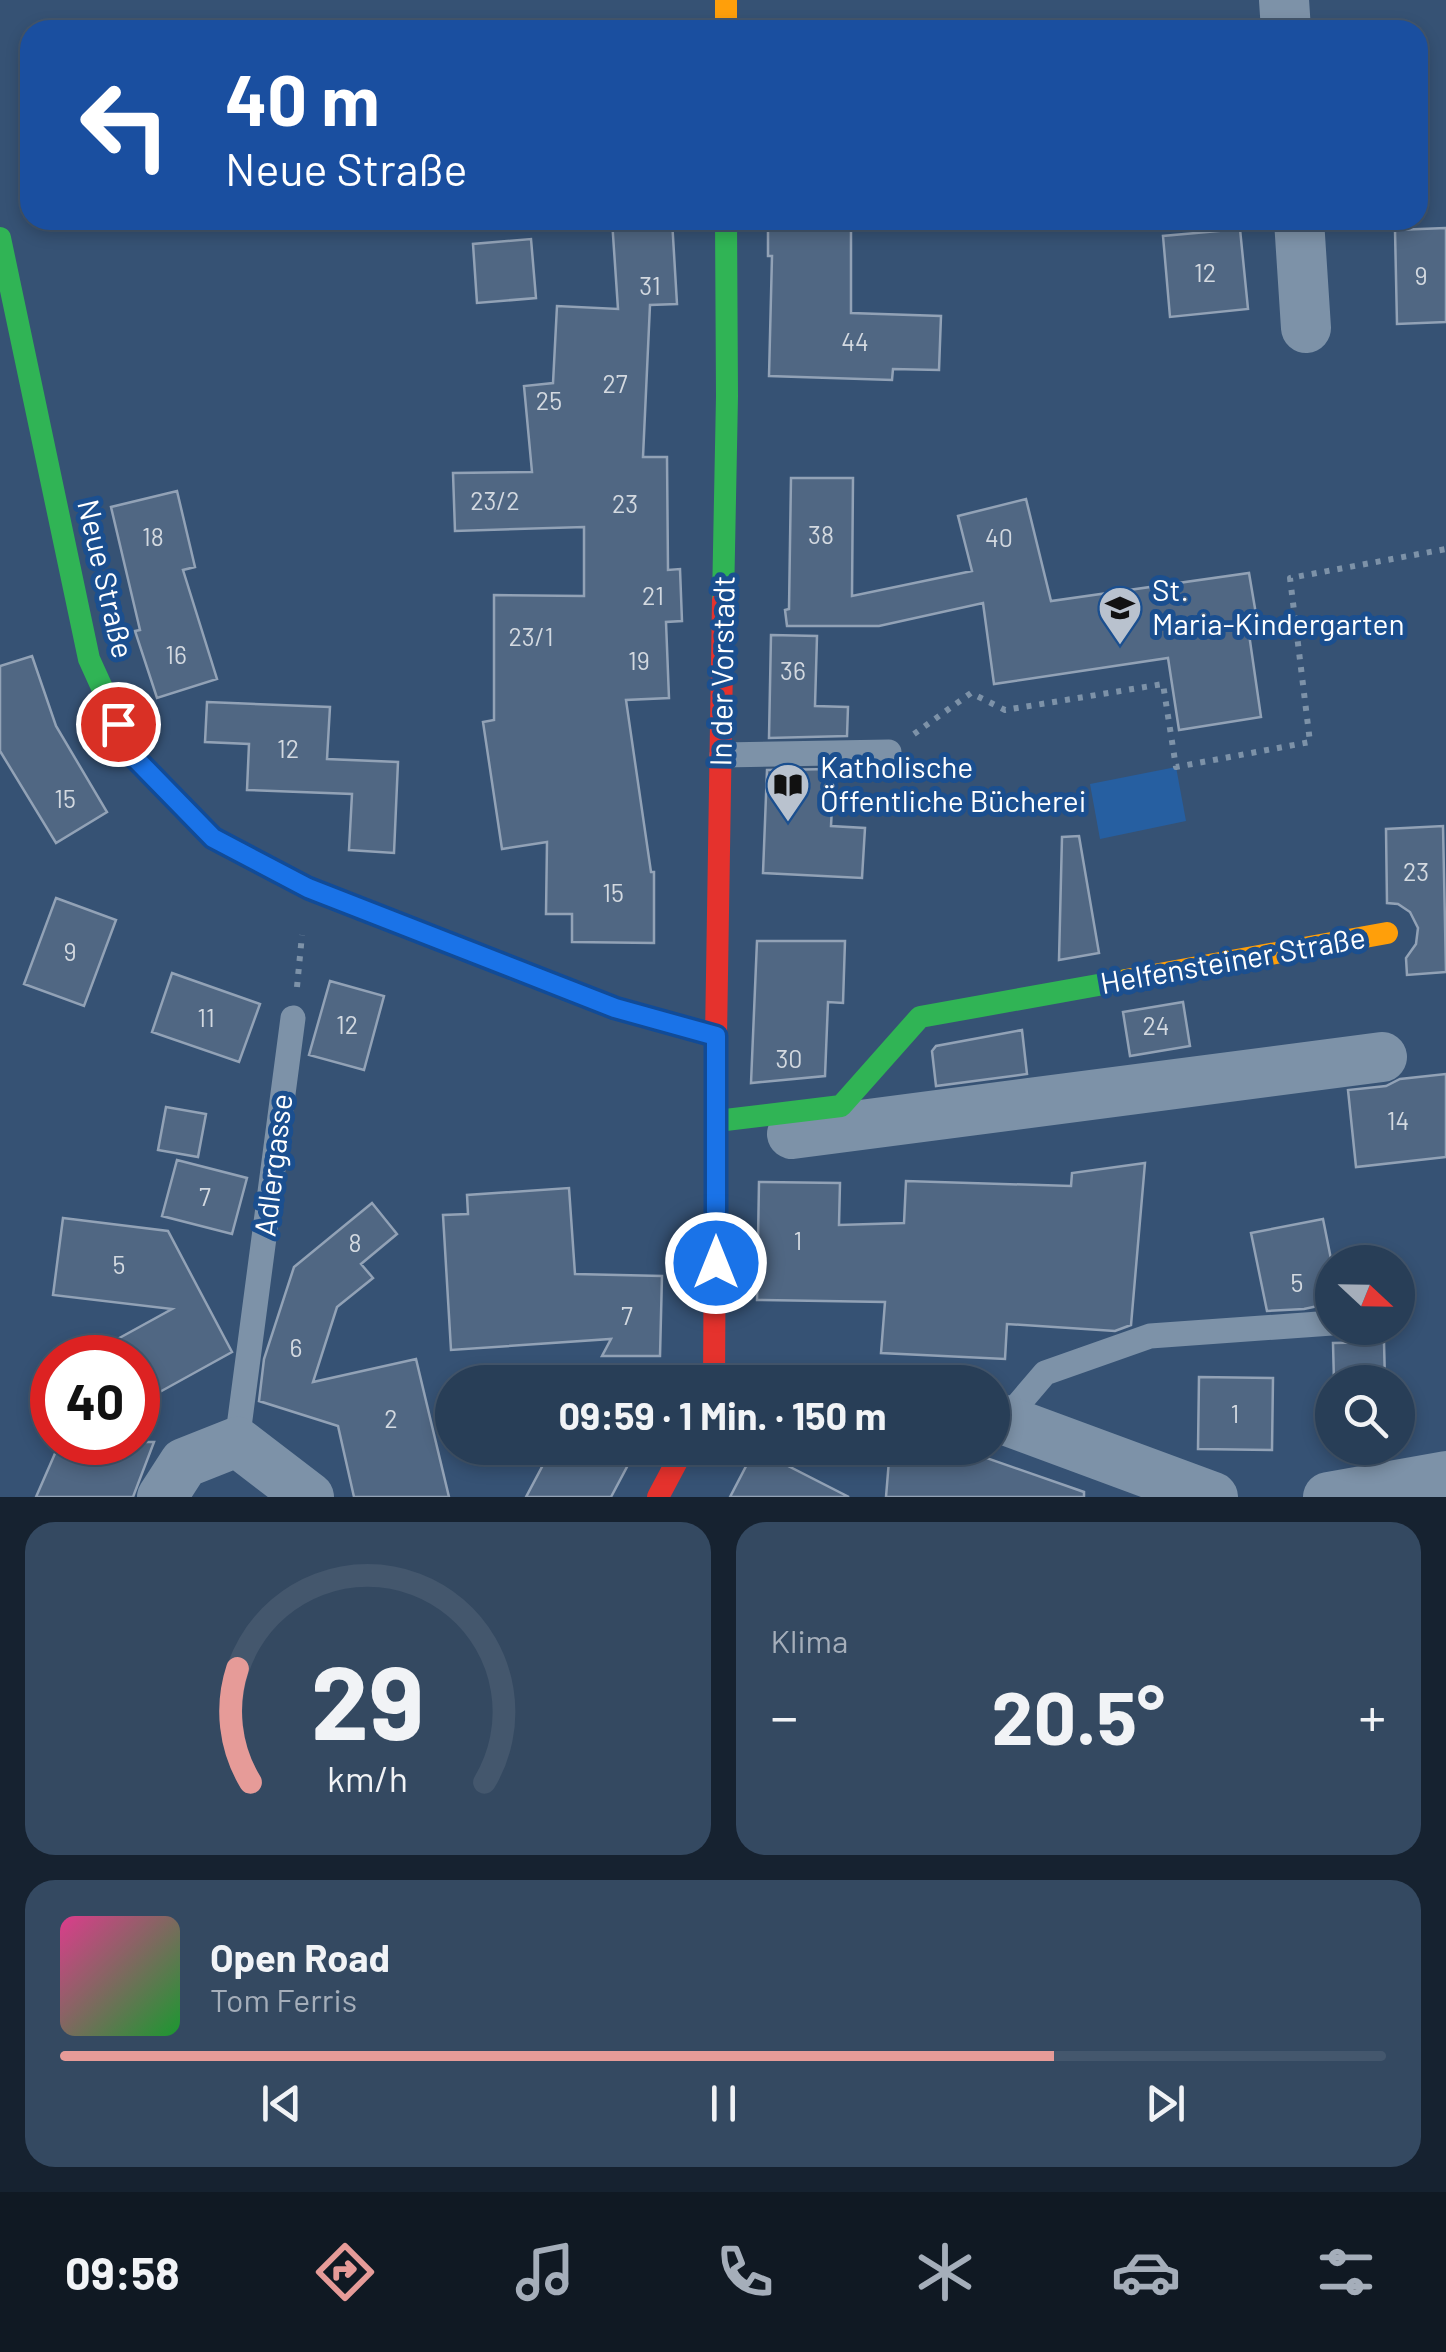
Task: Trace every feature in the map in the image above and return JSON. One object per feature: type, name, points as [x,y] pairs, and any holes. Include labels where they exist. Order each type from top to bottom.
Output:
[{"type":"street","name":"In der Vorstadt","points":[[714,1365],[726,230]]},
{"type":"street","points":[[1300,230],[1306,328]]},
{"type":"street","name":"Neue Straße","points":[[0,238],[89,659],[133,756],[213,838],[308,888],[615,1008],[716,1036]]},
{"type":"street","name":"Helfensteiner Straße","points":[[717,1132],[841,1106],[920,1017],[1388,933]]},
{"type":"street","points":[[717,1132],[1382,1057]]},
{"type":"street","points":[[1010,1423],[1207,1496]]},
{"type":"street","points":[[162,1497],[184,1463],[238,1442],[309,1497]]},
{"type":"street","points":[[658,1497],[675,1465]]},
{"type":"street","points":[[1328,1497],[1446,1476]]},
{"type":"lane","points":[[722,755],[889,752]]},
{"type":"lane","name":"Adlergasse","points":[[238,1442],[293,1018]]},
{"type":"lane","points":[[1010,1407],[1045,1373],[1150,1336],[1315,1324]]},
{"type":"path","points":[[889,752],[971,693],[1006,710],[1162,684],[1176,768],[1310,742],[1290,578],[1446,549]]},
{"type":"path","points":[[293,1018],[308,888]]},
{"type":"shaded area","points":[[1176,767],[1186,821],[1100,839],[1090,784]]},
{"type":"building","points":[[1446,228],[1446,322],[1397,324],[1395,230]]},
{"type":"building","points":[[613,230],[673,230],[677,304],[650,305],[643,457],[667,457],[668,570],[680,569],[682,621],[666,622],[669,698],[626,700],[654,872],[654,943],[572,942],[572,914],[546,914],[547,842],[502,849],[483,722],[494,720],[494,595],[584,596],[584,527],[455,531],[453,473],[532,472],[524,386],[553,383],[557,306],[618,309]]},
{"type":"building","points":[[768,230],[851,230],[851,313],[941,316],[939,370],[893,369],[892,380],[769,376],[772,256],[768,256]]},
{"type":"building","points":[[1240,230],[1248,309],[1170,317],[1163,236]]},
{"type":"building","points":[[531,239],[536,298],[477,303],[473,244]]},
{"type":"building","points":[[791,478],[853,478],[852,596],[972,571],[958,516],[1026,499],[1051,601],[1249,573],[1259,632],[1249,634],[1261,717],[1179,730],[1168,658],[994,684],[983,603],[879,626],[787,626]]},
{"type":"building","points":[[177,491],[195,567],[183,570],[217,679],[157,698],[135,631],[140,630],[111,507]]},
{"type":"building","points":[[771,635],[817,636],[815,706],[848,707],[847,736],[769,738]]},
{"type":"building","points":[[32,656],[56,726],[107,812],[56,843],[0,751],[0,666]]},
{"type":"building","points":[[207,702],[330,707],[327,759],[398,762],[394,853],[349,850],[352,794],[247,790],[249,744],[205,742]]},
{"type":"building","points":[[834,769],[831,826],[865,828],[862,878],[763,873],[767,770]]},
{"type":"building","points":[[1443,826],[1446,972],[1407,975],[1406,958],[1416,944],[1418,928],[1410,912],[1398,904],[1387,903],[1386,829]]},
{"type":"building","points":[[1079,836],[1099,953],[1059,960],[1062,837]]},
{"type":"building","points":[[56,898],[116,920],[84,1006],[24,984]]},
{"type":"building","points":[[757,941],[845,941],[843,1003],[828,1002],[825,1076],[751,1083]]},
{"type":"building","points":[[172,973],[260,1004],[239,1062],[152,1032]]},
{"type":"building","points":[[330,981],[384,996],[364,1070],[309,1055]]},
{"type":"building","points":[[1183,1002],[1190,1046],[1130,1056],[1123,1012]]},
{"type":"building","points":[[1022,1030],[1027,1074],[936,1086],[932,1051],[936,1046]]},
{"type":"building","points":[[1446,1074],[1446,1157],[1356,1167],[1348,1090]]},
{"type":"building","points":[[166,1107],[206,1114],[198,1157],[158,1150]]},
{"type":"building","points":[[177,1160],[247,1178],[232,1234],[162,1216]]},
{"type":"building","points":[[1145,1163],[1131,1325],[1115,1331],[1007,1324],[1005,1359],[881,1353],[885,1302],[757,1300],[759,1182],[840,1183],[839,1225],[904,1223],[906,1181],[1071,1186],[1072,1173]]},
{"type":"building","points":[[569,1188],[575,1274],[662,1276],[660,1356],[602,1356],[611,1339],[451,1350],[443,1215],[468,1214],[467,1195]]},
{"type":"building","points":[[372,1203],[397,1234],[361,1264],[373,1278],[337,1307],[313,1382],[416,1359],[435,1438],[435,1465],[441,1465],[449,1497],[354,1497],[338,1426],[259,1401],[264,1359],[294,1267]]},
{"type":"building","points":[[63,1218],[168,1231],[232,1352],[160,1392],[160,1335],[125,1335],[172,1309],[53,1295]]},
{"type":"building","points":[[1323,1219],[1328,1245],[1315,1245],[1315,1307],[1267,1311],[1251,1233]]},
{"type":"building","points":[[1333,1345],[1384,1345],[1385,1365],[1334,1365]]},
{"type":"building","points":[[1199,1377],[1273,1378],[1272,1450],[1198,1449]]},
{"type":"building","points":[[50,1465],[145,1465],[133,1497],[36,1497]]},
{"type":"building","points":[[543,1465],[628,1465],[611,1497],[526,1497]]},
{"type":"building","points":[[747,1465],[786,1465],[849,1497],[730,1497]]},
{"type":"building","points":[[889,1465],[1007,1465],[1084,1492],[1084,1497],[886,1497]]},
{"type":"traffic: fast","points":[[723,601],[726,230]]},
{"type":"traffic: fast","points":[[0,238],[89,659],[133,756],[213,838],[254,859]]},
{"type":"traffic: fast","points":[[717,1121],[841,1106],[920,1017],[1126,980]]},
{"type":"traffic: slow","points":[[726,0],[726,20]]},
{"type":"traffic: slow","points":[[1126,980],[1387,933]]},
{"type":"traffic: jam","points":[[714,1365],[723,601]]},
{"type":"traffic: jam","points":[[254,859],[308,888],[615,1008],[716,1037]]},
{"type":"traffic: jam","points":[[658,1497],[675,1465]]},
{"type":"place","name":"St. Maria-Kindergarten","points":[[1120,646]]},
{"type":"place","name":"Katholische Öffentliche Bücherei","points":[[788,823]]},
{"type":"route","points":[[118,724],[133,756],[213,838],[308,888],[615,1008],[716,1036],[716,1263]]}]
